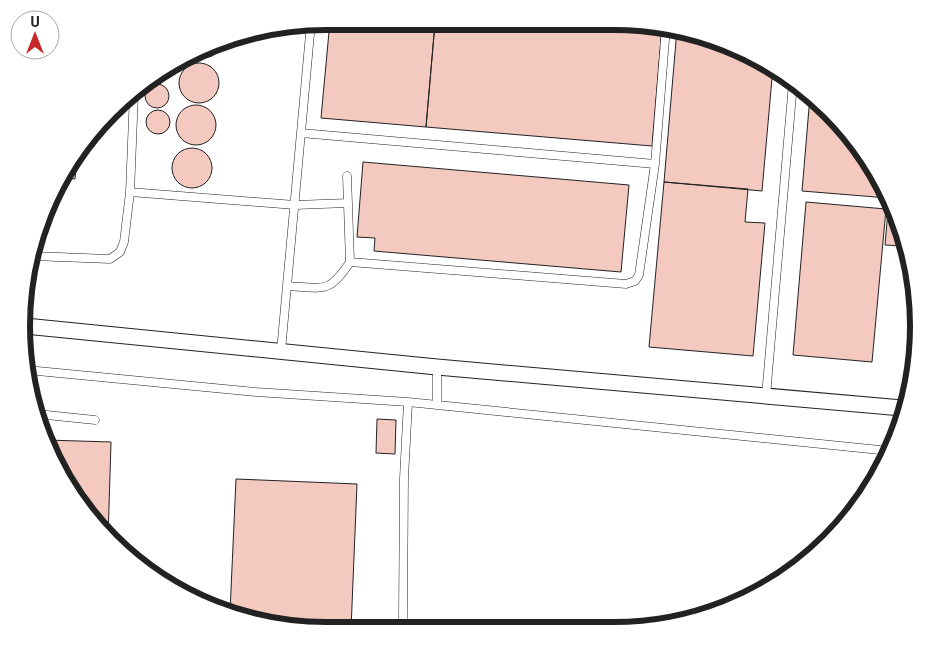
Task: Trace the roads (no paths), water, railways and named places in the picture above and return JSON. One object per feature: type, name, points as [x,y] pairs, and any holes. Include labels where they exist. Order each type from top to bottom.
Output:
[{"type":"street","points":[[30,326],[437,367],[898,408]]},
{"type":"lane","points":[[281,351],[310,31]]},
{"type":"lane","points":[[350,262],[626,284],[635,281],[639,275],[655,164],[665,35]]},
{"type":"lane","points":[[766,396],[792,90]]},
{"type":"lane","points":[[38,256],[110,259],[116,256],[124,242],[130,192],[134,101]]},
{"type":"lane","points":[[302,133],[655,164]]},
{"type":"lane","points":[[288,286],[327,288],[338,281],[350,262],[347,176]]},
{"type":"lane","points":[[130,192],[295,206],[348,203]]},
{"type":"lane","points":[[437,367],[437,405]]},
{"type":"lane","points":[[34,371],[256,392],[408,402],[882,450]]},
{"type":"lane","points":[[403,618],[404,478],[408,402]]},
{"type":"lane","points":[[44,415],[96,420]]}]
